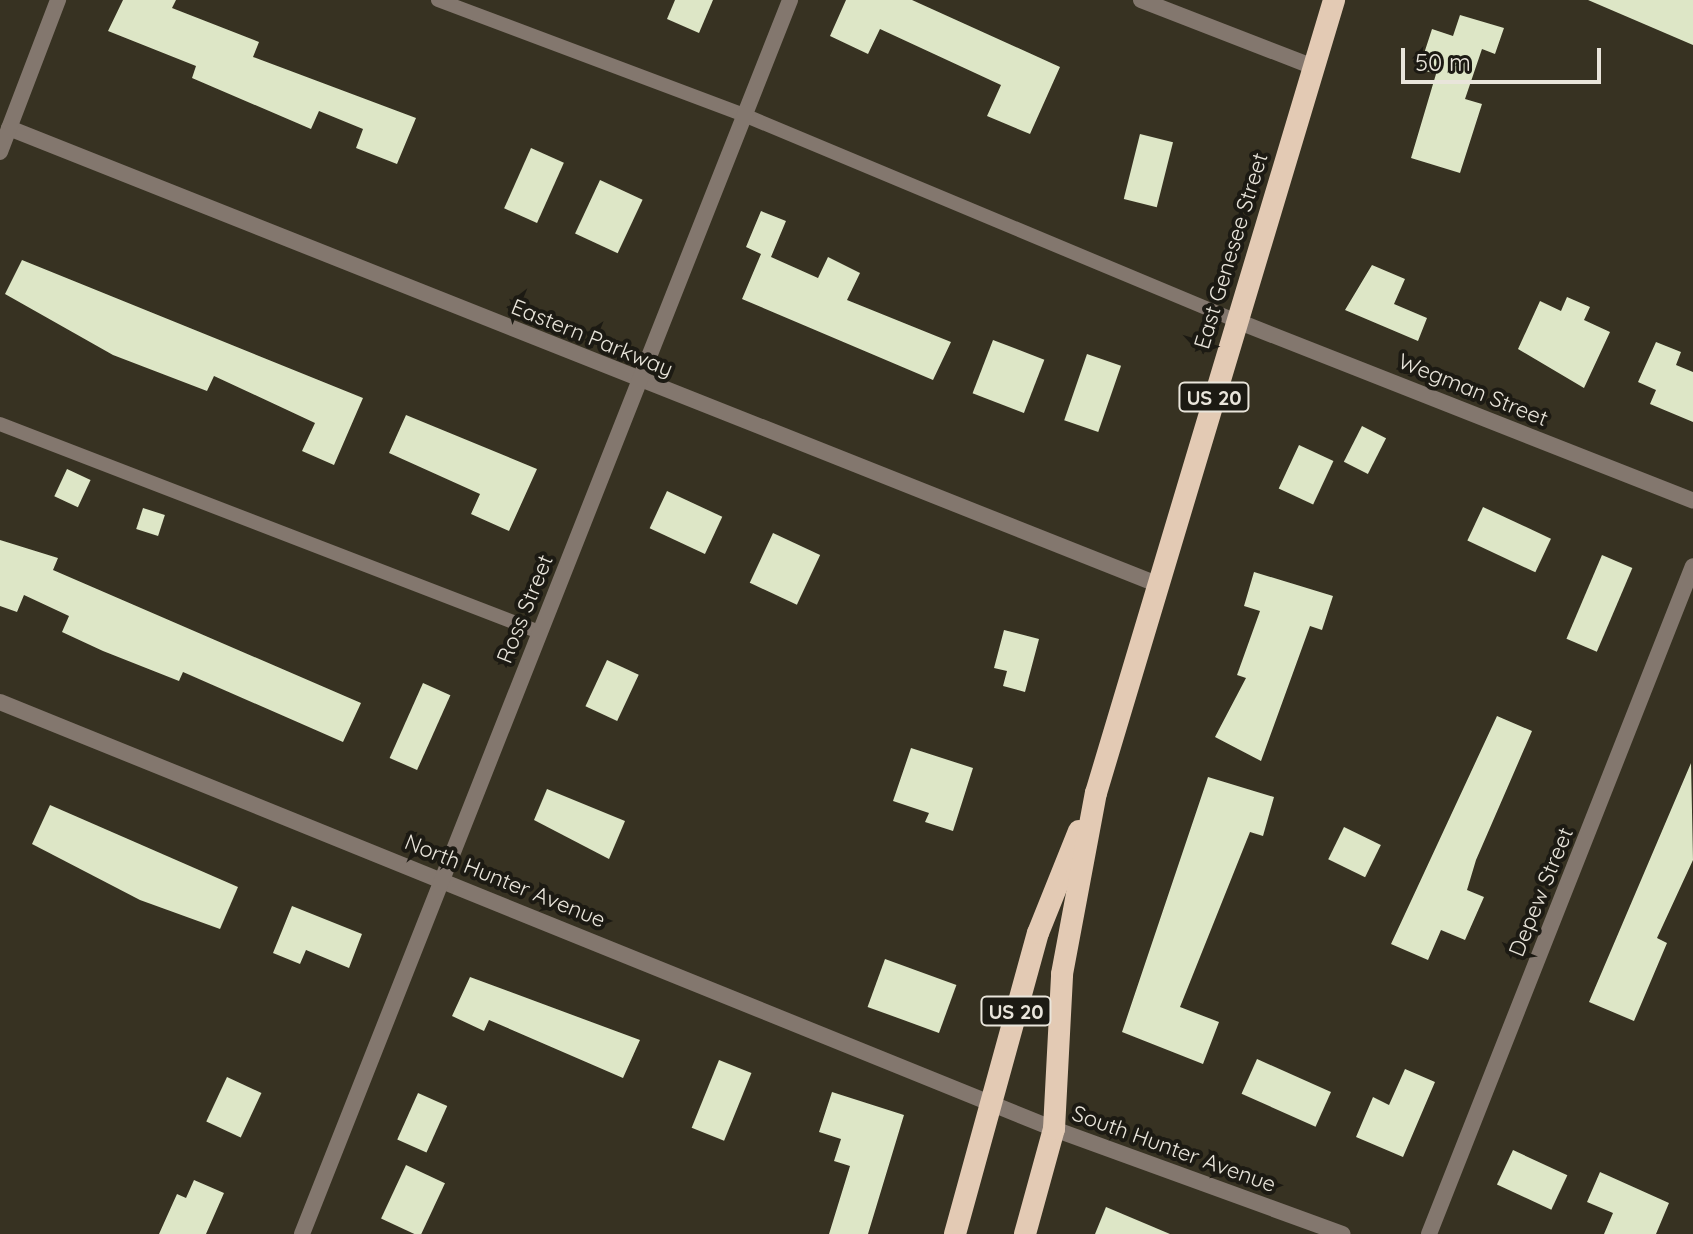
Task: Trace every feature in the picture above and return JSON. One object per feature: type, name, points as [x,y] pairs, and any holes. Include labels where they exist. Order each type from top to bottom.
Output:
[{"type":"highway","name":"East Genesee Street","points":[[955,1234],[1038,933],[1096,793],[1334,0]]},
{"type":"highway","name":"East Genesee Street","points":[[1025,1234],[1054,1129],[1062,974],[1096,793]]},
{"type":"street","points":[[0,152],[58,0]]},
{"type":"street","name":"Ross Street","points":[[302,1234],[790,0]]},
{"type":"street","points":[[1141,0],[1314,67]]},
{"type":"street","name":"Eastern Parkway","points":[[9,128],[639,381],[1159,585]]},
{"type":"street","name":"Wegman Street","points":[[1237,321],[1693,501]]},
{"type":"street","name":"Depew Street","points":[[1429,1234],[1693,566]]},
{"type":"street","name":"North Hunter Avenue","points":[[0,702],[991,1104]]},
{"type":"street","name":"South Hunter Avenue","points":[[991,1104],[1342,1234]]},
{"type":"lane","points":[[438,0],[744,115],[1237,321]]},
{"type":"lane","points":[[0,424],[539,632]]},
{"type":"building","points":[[123,0],[176,0],[172,8],[259,42],[253,57],[416,118],[397,164],[356,148],[363,129],[319,111],[311,129],[192,78],[196,66],[108,31]]},
{"type":"building","points":[[675,0],[713,0],[699,33],[667,19]]},
{"type":"building","points":[[846,0],[912,0],[1060,67],[1030,134],[987,116],[1001,85],[880,29],[868,54],[830,36]]},
{"type":"building","points":[[1588,0],[1693,0],[1693,45]]},
{"type":"building","points":[[1460,15],[1504,28],[1495,54],[1482,49],[1465,99],[1482,104],[1460,173],[1411,158],[1436,74],[1419,69],[1432,29],[1453,36]]},
{"type":"building","points":[[1140,134],[1173,142],[1157,207],[1124,199]]},
{"type":"building","points":[[531,148],[564,163],[537,223],[504,208]]},
{"type":"building","points":[[600,180],[643,200],[618,253],[575,233]]},
{"type":"building","points":[[761,211],[786,221],[771,257],[818,278],[828,257],[860,273],[847,300],[951,342],[933,380],[742,299],[761,254],[746,247]]},
{"type":"building","points":[[22,260],[363,398],[334,465],[302,451],[315,423],[214,376],[207,391],[113,355],[5,294]]},
{"type":"building","points":[[1372,265],[1405,279],[1394,304],[1427,318],[1418,341],[1345,310]]},
{"type":"building","points":[[1567,297],[1590,307],[1584,320],[1610,332],[1584,388],[1518,349],[1540,301],[1561,311]]},
{"type":"building","points":[[993,340],[1044,360],[1024,413],[973,393]]},
{"type":"building","points":[[1656,342],[1681,352],[1676,365],[1693,372],[1693,422],[1650,404],[1656,390],[1638,382]]},
{"type":"building","points":[[1087,354],[1121,366],[1098,432],[1064,420]]},
{"type":"building","points":[[406,415],[537,469],[509,531],[471,514],[480,494],[389,453]]},
{"type":"building","points":[[1362,426],[1386,438],[1368,474],[1344,462]]},
{"type":"building","points":[[1299,445],[1333,461],[1313,505],[1279,489]]},
{"type":"building","points":[[67,469],[91,480],[78,507],[54,496]]},
{"type":"building","points":[[667,491],[722,517],[705,554],[650,528]]},
{"type":"building","points":[[1483,507],[1551,539],[1535,572],[1467,541]]},
{"type":"building","points":[[143,508],[165,515],[158,536],[136,529]]},
{"type":"building","points":[[773,533],[820,555],[797,605],[750,583]]},
{"type":"building","points":[[0,540],[58,558],[53,570],[361,703],[343,742],[183,672],[179,681],[103,651],[62,632],[69,616],[24,595],[17,612],[0,606]]},
{"type":"building","points":[[1602,555],[1632,568],[1597,652],[1566,639]]},
{"type":"building","points":[[1254,572],[1333,596],[1322,630],[1310,626],[1261,761],[1215,737],[1246,678],[1237,675],[1260,611],[1244,606]]},
{"type":"building","points":[[1004,630],[1039,639],[1025,692],[1003,686],[1007,671],[994,668]]},
{"type":"building","points":[[607,660],[639,675],[617,721],[585,706]]},
{"type":"building","points":[[423,683],[450,695],[417,770],[390,758]]},
{"type":"building","points":[[1497,716],[1532,731],[1476,860],[1467,890],[1484,897],[1465,940],[1441,930],[1428,960],[1391,944]]},
{"type":"building","points":[[911,748],[973,768],[953,831],[925,822],[929,813],[893,801]]},
{"type":"building","points":[[1691,763],[1693,860],[1657,938],[1667,943],[1634,1021],[1589,1002]]},
{"type":"building","points":[[1208,777],[1274,797],[1263,836],[1250,832],[1180,1007],[1219,1022],[1203,1064],[1122,1032]]},
{"type":"building","points":[[547,789],[625,821],[609,859],[534,820]]},
{"type":"building","points":[[50,805],[238,887],[220,929],[140,900],[32,844]]},
{"type":"building","points":[[1344,827],[1381,845],[1365,877],[1328,859]]},
{"type":"building","points":[[292,906],[362,934],[349,968],[306,950],[300,964],[273,953]]},
{"type":"building","points":[[885,959],[956,985],[939,1033],[868,1007]]},
{"type":"building","points":[[470,977],[640,1040],[623,1078],[489,1020],[484,1031],[452,1016]]},
{"type":"building","points":[[1257,1059],[1331,1092],[1316,1127],[1242,1094]]},
{"type":"building","points":[[719,1060],[751,1073],[724,1141],[692,1128]]},
{"type":"building","points":[[1405,1069],[1435,1082],[1403,1157],[1356,1137],[1373,1097],[1389,1105]]},
{"type":"building","points":[[227,1077],[261,1093],[241,1137],[206,1121]]},
{"type":"building","points":[[832,1092],[904,1115],[868,1234],[829,1234],[850,1166],[834,1161],[841,1139],[819,1132]]},
{"type":"building","points":[[418,1093],[447,1106],[426,1153],[397,1140]]},
{"type":"building","points":[[1513,1150],[1567,1175],[1551,1210],[1497,1184]]},
{"type":"building","points":[[406,1165],[445,1183],[421,1234],[414,1234],[381,1218]]},
{"type":"building","points":[[1600,1172],[1669,1203],[1656,1234],[1604,1234],[1613,1213],[1587,1202]]},
{"type":"building","points":[[194,1180],[224,1193],[206,1234],[159,1234],[177,1194],[186,1198]]},
{"type":"building","points":[[1106,1207],[1170,1234],[1095,1234]]}]
